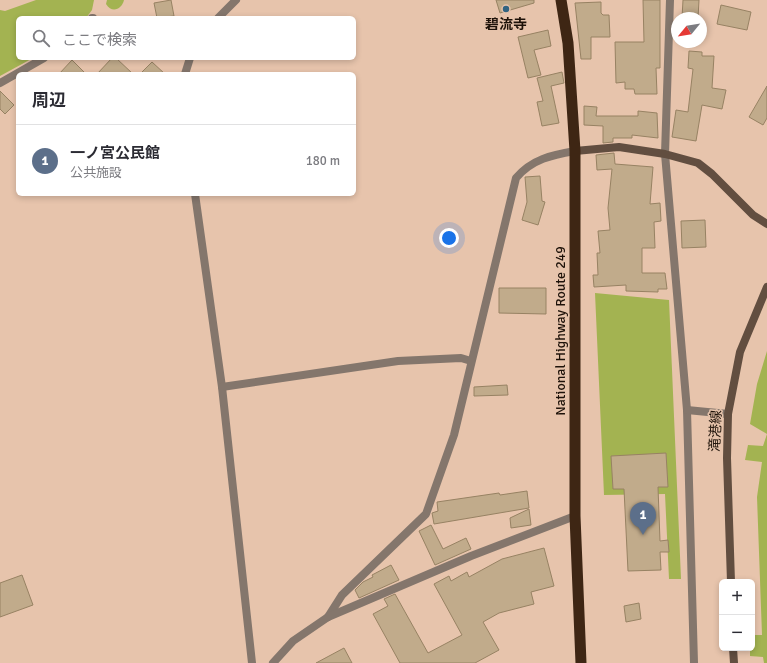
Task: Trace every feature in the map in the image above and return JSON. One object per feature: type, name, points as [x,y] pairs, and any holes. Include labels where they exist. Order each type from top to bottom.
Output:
[{"type":"highway","name":"National Highway Route 249","points":[[561,0],[568,43],[575,150],[575,516],[581,663]]},
{"type":"main road","points":[[575,150],[619,147],[665,154],[698,163],[712,174],[754,215],[767,224]]},
{"type":"main road","name":"滝港線","points":[[731,579],[727,458],[728,414],[740,352],[767,287]]},
{"type":"main road","points":[[733,651],[734,663]]},
{"type":"street","points":[[220,16],[236,0]]},
{"type":"street","points":[[670,0],[665,154],[687,410],[694,663]]},
{"type":"street","points":[[19,72],[40,60]]},
{"type":"street","points":[[186,72],[189,60]]},
{"type":"street","points":[[0,83],[16,74]]},
{"type":"street","points":[[328,617],[342,595],[426,514],[454,435],[516,178],[522,170],[543,157],[575,150]]},
{"type":"street","points":[[195,196],[222,386],[252,663]]},
{"type":"street","points":[[222,386],[398,360],[461,358],[471,361]]},
{"type":"street","points":[[687,410],[728,414]]},
{"type":"street","points":[[273,663],[293,641],[328,617],[472,556],[575,516]]},
{"type":"green space","points":[[36,0],[94,0],[92,10],[88,16],[16,16],[16,60],[29,60],[0,76],[0,10],[5,11]]},
{"type":"green space","points":[[107,0],[124,0],[119,8],[114,10],[108,7],[106,4]]},
{"type":"green space","points":[[595,293],[669,300],[681,579],[669,579],[665,494],[604,495]]},
{"type":"green space","points":[[767,351],[767,434],[750,424],[757,384]]},
{"type":"green space","points":[[767,434],[767,663],[764,663],[763,657],[750,656],[750,651],[755,651],[755,635],[762,635],[757,497],[762,462],[745,460],[748,445],[763,446]]},
{"type":"building","points":[[171,0],[174,16],[157,16],[154,3]]},
{"type":"building","name":"碧流寺","points":[[496,0],[534,0],[534,3],[500,13]]},
{"type":"building","points":[[643,0],[660,0],[660,68],[656,68],[657,94],[635,94],[634,89],[625,89],[625,82],[616,83],[615,42],[644,42]]},
{"type":"building","points":[[683,0],[699,0],[698,12],[682,12]]},
{"type":"building","points":[[601,2],[601,13],[603,15],[609,15],[610,37],[591,37],[591,59],[581,59],[575,3]]},
{"type":"building","points":[[721,5],[751,12],[747,30],[717,24]]},
{"type":"building","points":[[548,30],[551,46],[534,50],[541,75],[528,78],[518,37]]},
{"type":"building","points":[[689,51],[702,52],[702,56],[714,56],[712,88],[726,90],[722,109],[702,105],[696,141],[672,137],[676,110],[688,112],[693,69],[688,68]]},
{"type":"building","points":[[72,60],[84,72],[61,72]]},
{"type":"building","points":[[110,60],[118,60],[131,72],[99,72]]},
{"type":"building","points":[[152,62],[163,72],[142,72]]},
{"type":"building","points":[[562,72],[564,83],[551,86],[559,123],[542,126],[537,102],[543,101],[537,78]]},
{"type":"building","points":[[767,86],[767,118],[763,125],[749,117]]},
{"type":"building","points":[[0,91],[14,105],[5,114],[0,109]]},
{"type":"building","points":[[584,106],[597,107],[596,116],[638,116],[638,111],[657,113],[658,138],[632,135],[632,138],[613,138],[613,142],[603,143],[603,126],[584,125]]},
{"type":"building","points":[[614,153],[615,164],[653,167],[650,204],[660,203],[661,221],[654,222],[655,248],[642,248],[642,273],[665,273],[667,289],[658,289],[658,292],[626,291],[626,285],[594,287],[593,275],[598,275],[597,253],[600,253],[598,231],[610,230],[608,208],[612,169],[597,170],[596,155]]},
{"type":"building","points":[[540,176],[542,201],[545,202],[538,225],[522,220],[527,202],[525,177]]},
{"type":"building","points":[[705,220],[706,247],[682,248],[681,221]]},
{"type":"building","points":[[499,288],[546,288],[546,314],[499,313]]},
{"type":"building","points":[[507,385],[508,395],[474,396],[474,387]]},
{"type":"building","points":[[666,453],[668,487],[658,487],[660,541],[668,540],[669,552],[660,552],[661,570],[628,571],[624,489],[613,489],[611,456]]},
{"type":"building","points":[[527,491],[529,508],[434,524],[432,513],[438,511],[437,502],[499,493],[500,495]]},
{"type":"building","points":[[529,509],[531,525],[511,528],[510,518]]},
{"type":"building","points":[[431,525],[443,549],[466,538],[471,549],[435,565],[419,531]]},
{"type":"building","points":[[544,548],[554,586],[531,592],[534,604],[499,613],[483,622],[499,650],[475,663],[400,663],[373,614],[388,606],[384,599],[395,594],[428,653],[462,635],[434,584],[449,576],[451,581],[467,572],[469,577],[502,559]]},
{"type":"building","points":[[391,565],[399,580],[359,598],[355,590],[363,582],[373,577],[372,575]]},
{"type":"building","points":[[22,575],[33,605],[0,617],[0,583]]},
{"type":"building","points":[[639,603],[641,619],[626,622],[624,606]]},
{"type":"building","points":[[344,648],[352,663],[316,663]]},
{"type":"place","name":"碧流寺","points":[[506,9]]},
{"type":"place","name":"一ノ宮公民館","points":[[643,535]]}]
